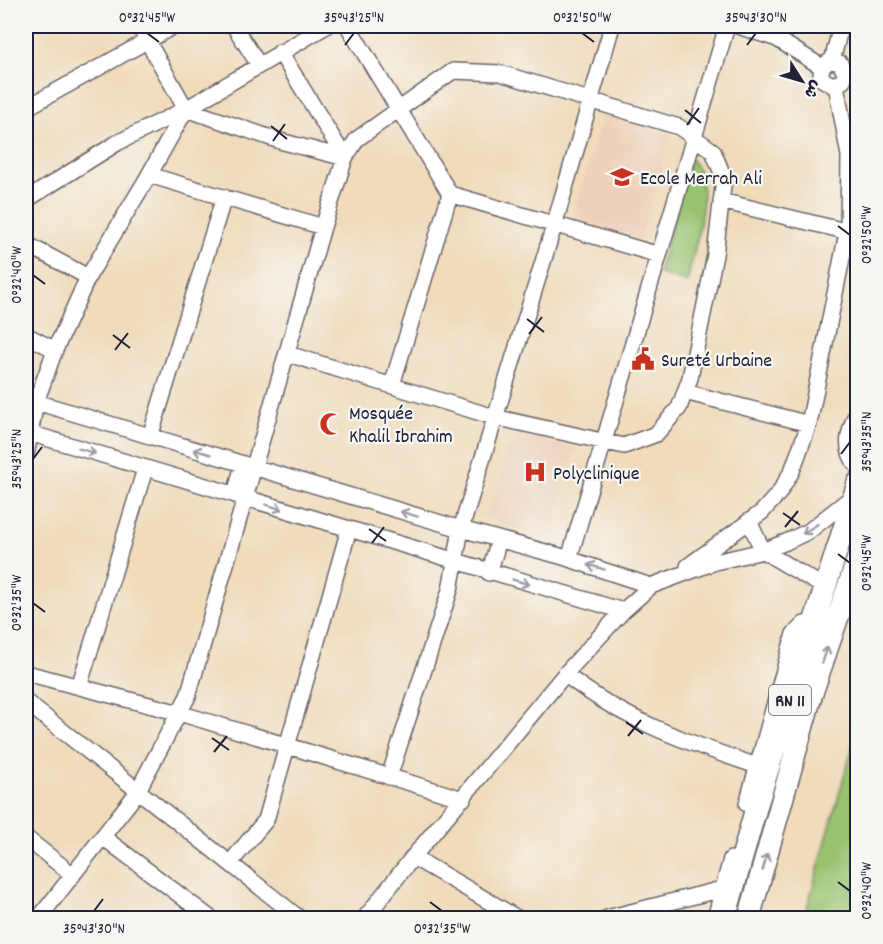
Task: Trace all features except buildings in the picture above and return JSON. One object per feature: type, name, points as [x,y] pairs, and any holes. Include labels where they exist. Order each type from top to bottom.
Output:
[{"type":"highway","name":"RN 11","points":[[725,918],[758,801],[855,490]]},
{"type":"highway","name":"RN 11","points":[[749,918],[812,693],[858,558]]},
{"type":"street","points":[[139,26],[186,109],[270,138],[345,158]]},
{"type":"street","points":[[26,108],[174,26]]},
{"type":"street","points":[[234,26],[259,65]]},
{"type":"street","points":[[26,200],[117,143],[186,109],[326,26]]},
{"type":"street","points":[[348,26],[450,194],[659,255]]},
{"type":"street","points":[[389,777],[450,590],[461,530],[494,417],[555,226],[612,26]]},
{"type":"street","points":[[569,559],[727,26]]},
{"type":"street","points":[[674,576],[749,521],[779,493],[792,471],[809,424],[848,228],[849,156],[836,85],[843,81],[845,69],[840,63],[827,64],[777,39],[738,26]]},
{"type":"street","points":[[827,64],[841,26]]},
{"type":"street","points":[[280,52],[345,158]]},
{"type":"street","points":[[39,918],[139,789],[188,696],[249,466],[288,354],[323,227],[345,158],[357,139],[453,71],[500,73],[679,126],[713,151],[721,166],[724,178],[715,255],[685,393],[679,408],[656,434],[624,446],[494,417],[288,354]]},
{"type":"street","points":[[26,455],[28,433],[36,402],[55,350],[88,277],[186,109]]},
{"type":"street","points":[[149,175],[323,227]]},
{"type":"street","points":[[392,385],[450,194]]},
{"type":"street","points":[[150,437],[224,197]]},
{"type":"street","points":[[721,201],[841,231]]},
{"type":"street","points":[[26,244],[88,277]]},
{"type":"street","points":[[26,335],[55,350]]},
{"type":"street","points":[[685,393],[809,424]]},
{"type":"street","points":[[36,402],[461,530],[569,559],[651,586]]},
{"type":"street","points":[[858,410],[848,433],[847,447],[851,459],[858,467]]},
{"type":"street","points":[[28,433],[489,573],[623,611]]},
{"type":"street","points":[[79,687],[145,469]]},
{"type":"street","points":[[365,918],[413,856],[463,799],[565,674],[623,611],[651,586],[715,562],[763,551],[809,531],[855,490]]},
{"type":"street","points":[[749,521],[763,551],[824,587]]},
{"type":"street","points":[[230,863],[266,820],[349,529]]},
{"type":"street","points":[[489,573],[499,540]]},
{"type":"street","points":[[715,918],[794,634],[804,624],[814,622]]},
{"type":"street","points":[[26,673],[180,713],[463,799]]},
{"type":"street","points":[[565,674],[592,696],[636,720],[688,743],[757,766]]},
{"type":"street","points":[[26,702],[111,771],[139,789],[299,918]]},
{"type":"street","points":[[104,837],[210,918]]},
{"type":"street","points":[[26,838],[73,875]]},
{"type":"street","points":[[413,856],[517,918]]},
{"type":"street","points":[[607,918],[722,889]]},
{"type":"shaded area","name":"Ecole Merrah Ali","points":[[603,114],[672,134],[640,240],[572,220]]},
{"type":"shaded area","name":"Polyclinique","points":[[518,434],[575,448],[551,541],[482,517],[495,496],[512,436]]},
{"type":"green space","points":[[691,159],[699,170],[703,201],[687,283],[658,273]]},
{"type":"green space","points":[[857,731],[857,918],[804,918]]},
{"type":"place","name":"Ecole Merrah Ali","points":[[622,177]]},
{"type":"place","name":"Sureté Urbaine","points":[[643,359]]},
{"type":"place","name":"Mosquée Khalil Ibrahim","points":[[331,424]]},
{"type":"place","name":"Polyclinique","points":[[535,472]]}]
